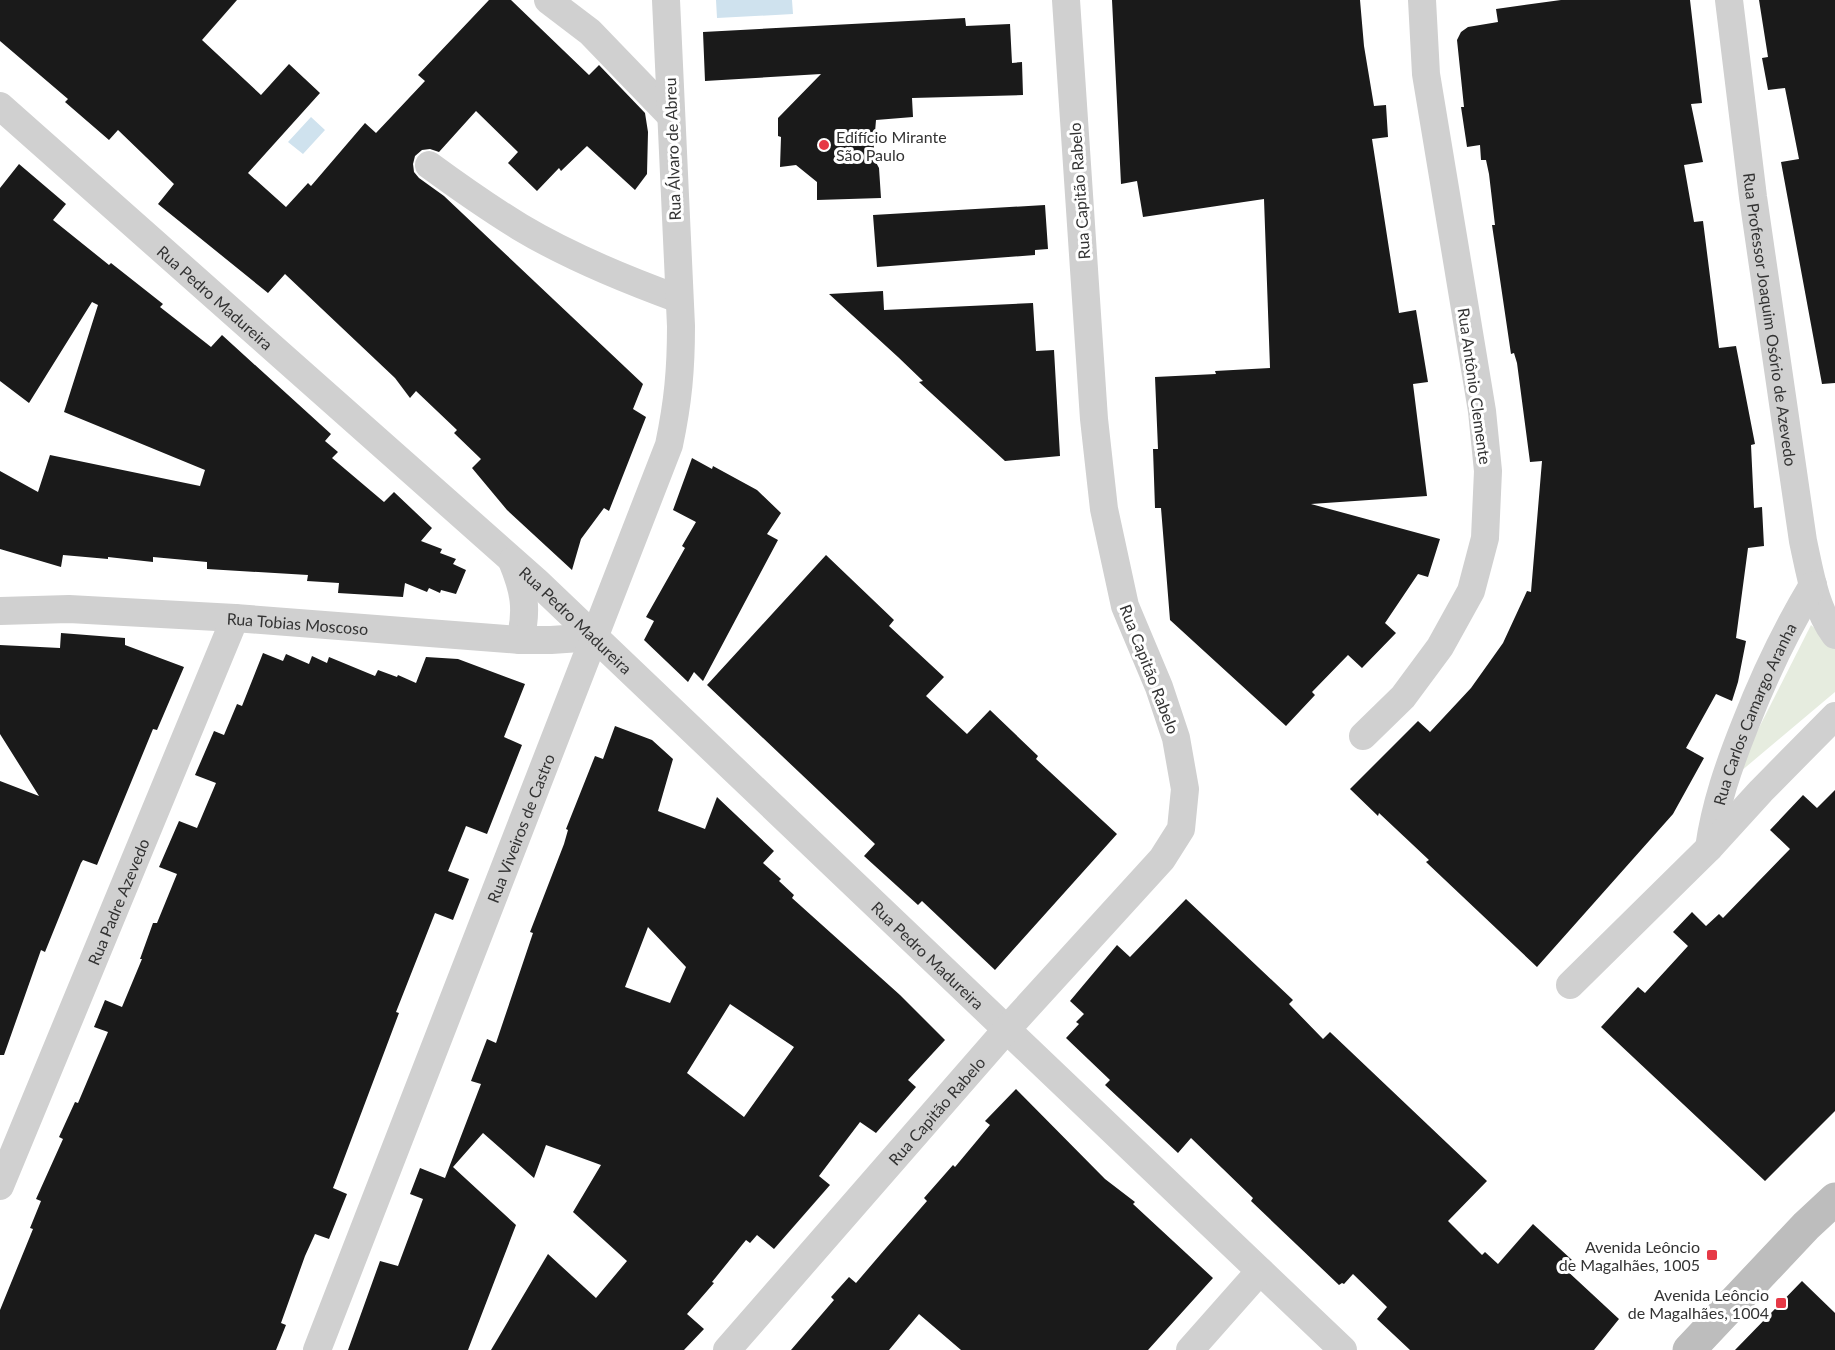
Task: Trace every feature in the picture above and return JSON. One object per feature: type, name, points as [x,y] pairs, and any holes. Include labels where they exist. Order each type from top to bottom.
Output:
[{"type":"main road","points":[[1689,1350],[1806,1226],[1835,1199]]},
{"type":"street","points":[[548,0],[590,32],[671,116]]},
{"type":"street","name":"Rua Álvaro de Abreu","points":[[666,0],[679,298]]},
{"type":"street","name":"Rua Capitão Rabelo","points":[[727,1350],[1007,1029],[1162,859],[1181,829],[1185,789],[1173,728],[1160,687],[1125,606],[1104,509],[1093,407],[1066,0]]},
{"type":"street","name":"Rua Antônio Clemente","points":[[1363,736],[1403,698],[1440,647],[1471,591],[1485,538],[1488,471],[1482,411],[1426,74],[1422,0]]},
{"type":"street","name":"Rua Professor Joaquim Osório de Azevedo","points":[[1729,0],[1755,209],[1803,541],[1821,609],[1835,635]]},
{"type":"street","name":"Rua Pedro Madureira","points":[[0,106],[333,399],[512,561],[543,586],[1343,1350]]},
{"type":"street","points":[[429,165],[471,196],[540,238],[630,281],[679,298]]},
{"type":"street","name":"Rua Viveiros de Castro","points":[[317,1350],[669,445],[678,402],[681,364],[679,298]]},
{"type":"street","name":"Rua Pedro Madureira","points":[[512,561],[523,588],[525,620],[520,640]]},
{"type":"street","name":"Rua Carlos Camargo Aranha","points":[[1709,848],[1712,823],[1728,767],[1766,672],[1813,585]]},
{"type":"street","name":"Rua Tobias Moscoso","points":[[0,611],[69,609],[235,618],[520,640],[595,637]]},
{"type":"street","name":"Rua Padre Azevedo","points":[[0,1186],[235,618]]},
{"type":"street","name":"Rua Carlos Camargo Aranha","points":[[1570,985],[1709,848],[1761,790],[1835,716]]},
{"type":"street","points":[[1190,1350],[1260,1271]]},
{"type":"shaded area","points":[[1811,625],[1835,646],[1835,692],[1734,777]]},
{"type":"water","points":[[716,0],[792,0],[793,14],[717,18]]},
{"type":"water","points":[[311,117],[325,130],[303,154],[288,142]]},
{"type":"building","points":[[0,0],[237,0],[202,40],[261,95],[289,64],[320,93],[248,173],[286,207],[308,183],[311,186],[365,123],[376,133],[425,81],[418,75],[489,0],[511,0],[589,75],[599,65],[645,113],[648,132],[647,174],[635,190],[587,146],[561,171],[559,168],[537,191],[508,163],[518,152],[476,111],[439,152],[430,149],[422,150],[415,156],[413,164],[414,172],[419,178],[444,196],[643,384],[633,409],[646,417],[609,511],[604,508],[581,539],[572,570],[507,510],[472,468],[481,459],[454,433],[457,430],[416,391],[410,398],[395,378],[285,274],[268,293],[158,204],[174,184],[118,130],[109,140],[65,102],[68,99],[0,41]]},
{"type":"building","points":[[1112,0],[1360,0],[1364,46],[1374,106],[1386,105],[1388,137],[1372,139],[1399,313],[1416,310],[1428,382],[1413,384],[1427,496],[1311,504],[1440,539],[1428,577],[1418,574],[1385,623],[1396,633],[1362,668],[1348,655],[1312,692],[1315,695],[1286,726],[1170,620],[1161,508],[1155,508],[1153,449],[1158,449],[1155,377],[1270,368],[1264,199],[1143,217],[1137,181],[1121,184]]},
{"type":"building","points":[[1561,0],[1690,0],[1702,103],[1691,104],[1703,162],[1684,165],[1694,222],[1703,221],[1719,348],[1736,346],[1755,444],[1751,445],[1754,508],[1762,507],[1764,546],[1748,548],[1736,638],[1746,641],[1732,701],[1716,694],[1686,748],[1704,758],[1673,814],[1537,967],[1426,862],[1429,860],[1350,789],[1418,721],[1430,732],[1471,688],[1503,643],[1527,591],[1531,592],[1542,461],[1530,462],[1517,363],[1514,353],[1511,354],[1492,225],[1495,225],[1489,174],[1486,160],[1481,160],[1480,145],[1467,147],[1461,107],[1464,107],[1457,40],[1461,32],[1468,27],[1498,22],[1496,9]]},
{"type":"building","points":[[1759,0],[1835,0],[1835,383],[1822,384],[1781,162],[1799,159],[1785,88],[1768,90],[1762,58],[1768,57]]},
{"type":"building","points":[[965,18],[966,26],[1010,24],[1012,63],[1022,62],[1023,95],[912,98],[913,117],[876,120],[873,157],[879,168],[881,198],[817,200],[817,182],[796,165],[780,167],[781,137],[778,136],[778,118],[821,74],[705,81],[703,32]]},
{"type":"building","points":[[19,164],[66,204],[53,220],[163,304],[160,307],[211,347],[222,335],[331,434],[325,441],[338,452],[332,458],[384,502],[394,492],[432,528],[421,541],[442,549],[440,553],[456,559],[453,564],[466,570],[456,594],[441,590],[440,593],[429,588],[427,592],[405,583],[403,597],[338,593],[339,583],[307,581],[308,575],[207,569],[207,562],[153,557],[153,562],[63,555],[61,567],[0,549],[0,471],[38,492],[50,455],[200,486],[205,470],[64,412],[98,305],[92,302],[29,403],[0,381],[0,188]]},
{"type":"building","points":[[1045,205],[1048,249],[1035,250],[1035,255],[877,267],[873,215]]},
{"type":"building","points":[[883,291],[884,310],[1033,303],[1036,351],[1054,350],[1060,456],[1005,461],[919,382],[923,381],[829,294]]},
{"type":"building","points":[[692,458],[712,469],[713,466],[757,490],[781,513],[767,534],[778,540],[703,681],[694,672],[688,682],[644,640],[654,621],[646,617],[685,548],[682,546],[696,522],[673,510]]},
{"type":"building","points":[[826,555],[894,620],[889,626],[944,677],[926,696],[967,734],[990,710],[1038,756],[1036,759],[1117,834],[995,970],[922,901],[918,905],[864,856],[875,844],[707,685]]},
{"type":"building","points":[[61,633],[125,638],[125,645],[184,667],[157,730],[153,729],[97,865],[83,860],[81,863],[45,952],[41,950],[4,1055],[0,1055],[0,781],[39,796],[0,734],[0,645],[60,648]]},
{"type":"building","points":[[263,653],[283,661],[286,654],[309,664],[312,656],[327,663],[329,657],[375,676],[378,670],[416,683],[426,657],[458,659],[525,684],[504,737],[522,745],[487,834],[466,826],[448,871],[469,879],[453,920],[435,913],[396,1012],[399,1013],[333,1188],[347,1194],[329,1239],[315,1234],[281,1323],[286,1325],[276,1350],[0,1350],[0,1310],[33,1229],[30,1228],[41,1201],[36,1199],[63,1139],[59,1137],[75,1102],[78,1103],[108,1032],[94,1027],[105,1000],[122,1007],[142,959],[140,959],[153,923],[157,923],[177,874],[159,867],[179,821],[197,828],[216,783],[195,775],[214,731],[224,735],[237,704],[242,706]]},
{"type":"building","points":[[615,726],[652,740],[673,759],[658,811],[705,829],[717,797],[774,851],[763,863],[781,879],[779,881],[794,895],[792,898],[900,995],[945,1040],[908,1080],[916,1087],[876,1133],[860,1122],[819,1176],[830,1185],[774,1249],[757,1235],[750,1243],[746,1240],[687,1314],[704,1329],[684,1350],[491,1350],[548,1254],[596,1298],[627,1261],[573,1212],[601,1165],[546,1145],[534,1178],[483,1133],[453,1167],[516,1225],[468,1350],[348,1350],[380,1261],[398,1266],[423,1199],[410,1194],[420,1168],[445,1178],[481,1084],[471,1081],[487,1039],[496,1043],[533,933],[530,932],[564,844],[568,830],[566,829],[595,756],[603,759]],"holes":[[[648,927],[686,967],[670,1003],[625,987]],[[730,1004],[794,1047],[744,1117],[687,1073]]]},
{"type":"building","points":[[1835,790],[1835,1111],[1765,1181],[1601,1027],[1638,987],[1645,993],[1688,946],[1673,932],[1692,912],[1706,926],[1719,914],[1723,918],[1790,849],[1770,830],[1803,795],[1817,808]]},
{"type":"building","points":[[1186,899],[1293,1000],[1289,1004],[1323,1039],[1330,1032],[1487,1181],[1448,1221],[1482,1255],[1485,1252],[1498,1264],[1533,1224],[1572,1260],[1564,1268],[1619,1319],[1594,1350],[1410,1350],[1377,1319],[1387,1307],[1353,1274],[1344,1284],[1339,1285],[1251,1201],[1253,1198],[1191,1138],[1178,1153],[1105,1085],[1110,1080],[1066,1038],[1079,1024],[1076,1022],[1084,1014],[1070,1001],[1117,945],[1130,957]]},
{"type":"building","points":[[1016,1089],[1105,1179],[1135,1202],[1133,1204],[1213,1278],[1148,1350],[961,1350],[919,1314],[889,1350],[791,1350],[834,1300],[831,1297],[849,1277],[856,1283],[927,1201],[924,1198],[953,1165],[955,1167],[990,1125],[985,1121]]},
{"type":"building","points":[[1802,1281],[1835,1313],[1835,1350],[1735,1350]]},
{"type":"place","name":"Edifício Mirante São Paulo","points":[[824,145]]},
{"type":"place","name":"Avenida Leôncio de Magalhães, 1005","points":[[1712,1255]]},
{"type":"place","name":"Avenida Leôncio de Magalhães, 1004","points":[[1781,1303]]}]
